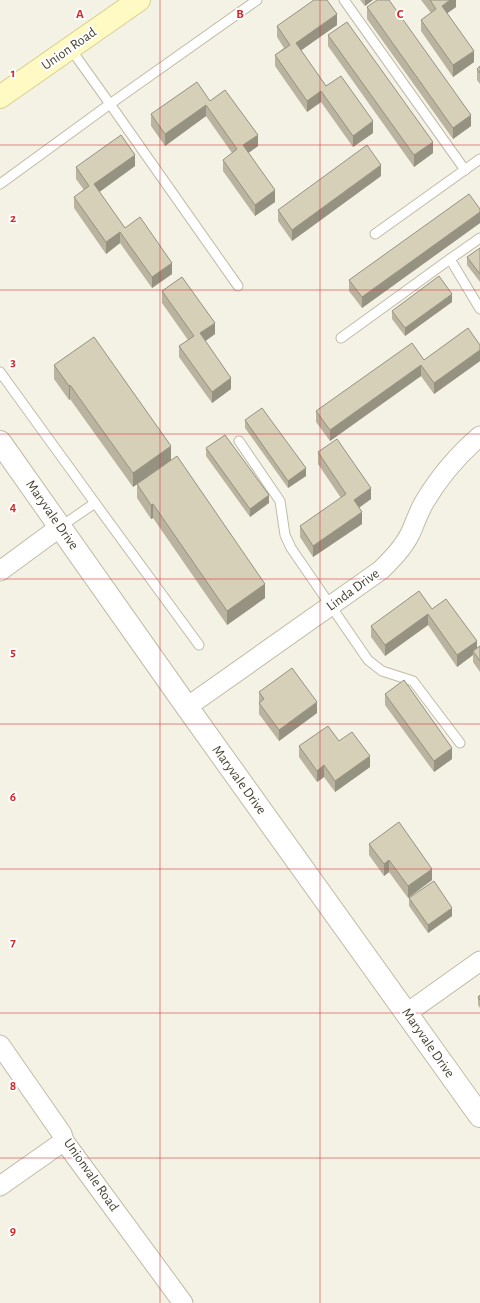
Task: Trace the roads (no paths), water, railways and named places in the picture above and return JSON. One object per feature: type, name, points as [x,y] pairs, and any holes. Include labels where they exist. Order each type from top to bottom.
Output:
[{"type":"main road","name":"Union Road","points":[[0,97],[139,0]]},
{"type":"street","name":"Linda Drive","points":[[187,707],[381,570],[398,552],[409,535],[424,502],[442,476],[462,451],[480,436]]},
{"type":"street","name":"Maryvale Drive","points":[[2,449],[60,527],[480,1116]]},
{"type":"street","points":[[1,567],[60,527]]},
{"type":"street","points":[[407,1013],[480,961]]},
{"type":"street","name":"Unionvale Road","points":[[0,1045],[62,1134],[64,1141],[183,1303]]},
{"type":"street","points":[[0,1186],[64,1141]]},
{"type":"lane","points":[[0,184],[257,0]]},
{"type":"lane","points":[[344,0],[465,170]]},
{"type":"lane","points":[[70,48],[238,286]]},
{"type":"lane","points":[[375,234],[480,160]]},
{"type":"lane","points":[[342,338],[450,258],[480,238]]},
{"type":"lane","points":[[450,258],[480,309]]},
{"type":"lane","points":[[0,372],[199,645]]},
{"type":"lane","points":[[239,441],[280,501],[285,535],[291,548],[368,660],[382,671],[413,681],[460,743]]},
{"type":"lane","points":[[60,527],[95,503]]}]
